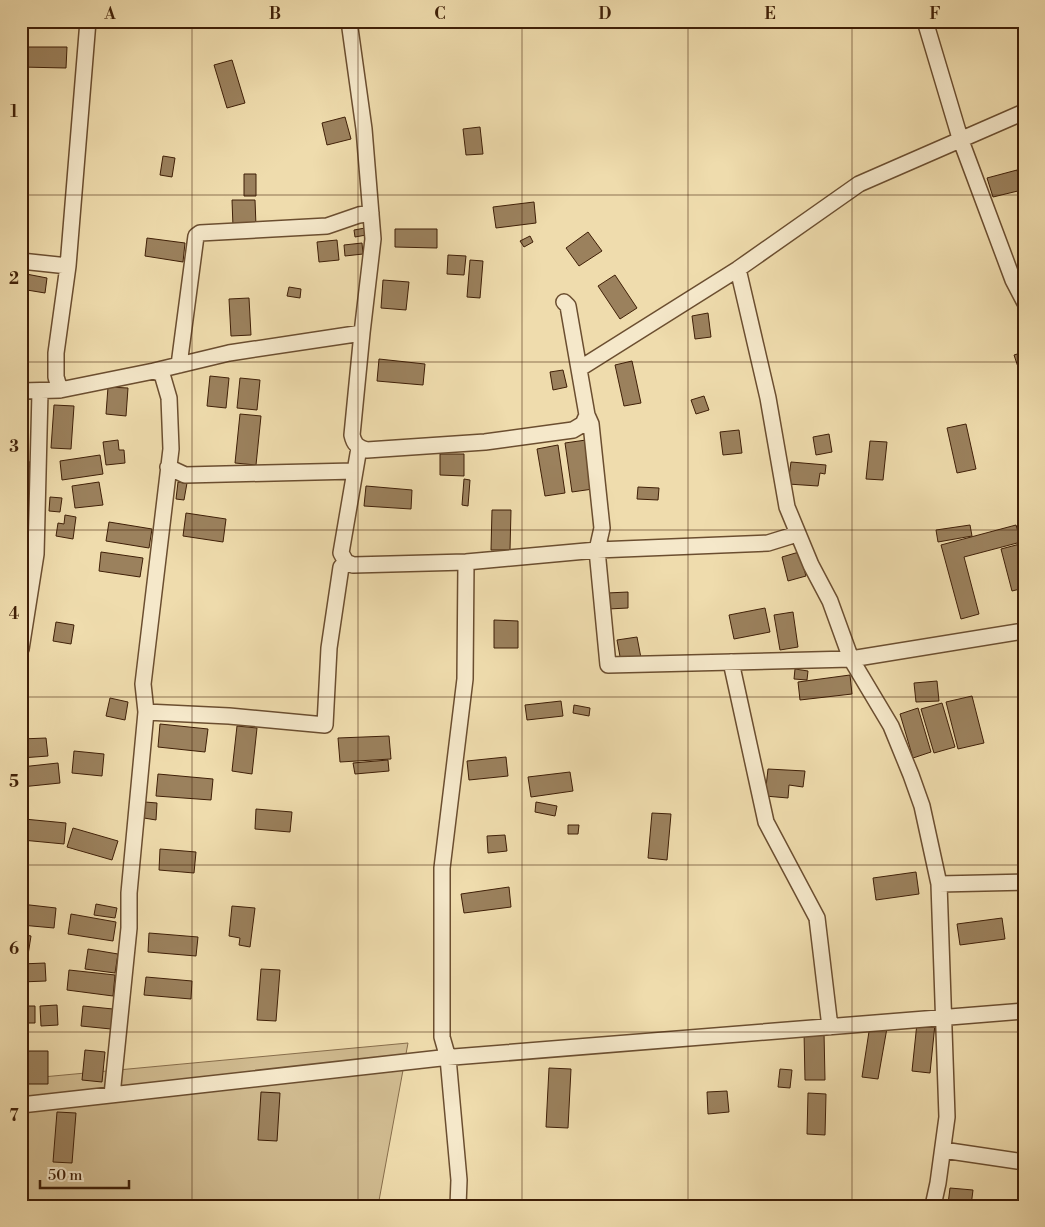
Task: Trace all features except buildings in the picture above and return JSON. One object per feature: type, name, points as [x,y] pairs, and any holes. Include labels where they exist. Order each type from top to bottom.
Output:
[{"type":"street","points":[[60,390],[56,377],[56,353],[68,266],[88,21]]},
{"type":"street","points":[[350,21],[364,129],[373,239],[352,435],[354,442],[359,448],[367,450],[485,442],[573,430],[583,424],[587,414]]},
{"type":"street","points":[[925,21],[960,138],[1013,280],[1024,301]]},
{"type":"street","points":[[579,369],[738,269],[859,184],[960,138],[1024,112]]},
{"type":"street","points":[[179,365],[196,236],[200,233],[327,226],[359,215],[371,214]]},
{"type":"street","points":[[21,260],[68,266]]},
{"type":"street","points":[[738,269],[768,398],[787,507],[797,534],[830,601],[851,659],[891,726],[911,775],[922,806],[939,884],[944,976],[943,1018],[947,1116],[933,1206]]},
{"type":"street","points":[[564,302],[568,306],[587,414],[591,424],[602,528],[597,550],[608,665],[851,659],[1024,631]]},
{"type":"street","points":[[21,391],[60,390],[154,371],[229,353],[362,333]]},
{"type":"street","points":[[112,1095],[129,928],[129,894],[146,712],[143,684],[171,449],[169,398],[162,374],[154,371]]},
{"type":"street","points":[[21,650],[36,554],[40,392]]},
{"type":"street","points":[[359,448],[341,553],[346,562],[353,566],[466,562],[597,550],[768,543],[797,534]]},
{"type":"street","points":[[168,467],[185,475],[355,471]]},
{"type":"street","points":[[146,712],[229,716],[324,725],[329,648],[341,568],[346,562]]},
{"type":"street","points":[[458,1206],[459,1180],[448,1058],[442,1037],[442,868],[465,679],[466,562]]},
{"type":"street","points":[[731,662],[766,822],[817,918],[830,1027]]},
{"type":"street","points":[[939,884],[1024,882]]},
{"type":"street","points":[[21,1105],[448,1058],[1024,1011]]},
{"type":"street","points":[[943,1150],[1024,1162]]},
{"type":"shaded area","points":[[408,1043],[378,1206],[21,1206],[21,1079]]}]
